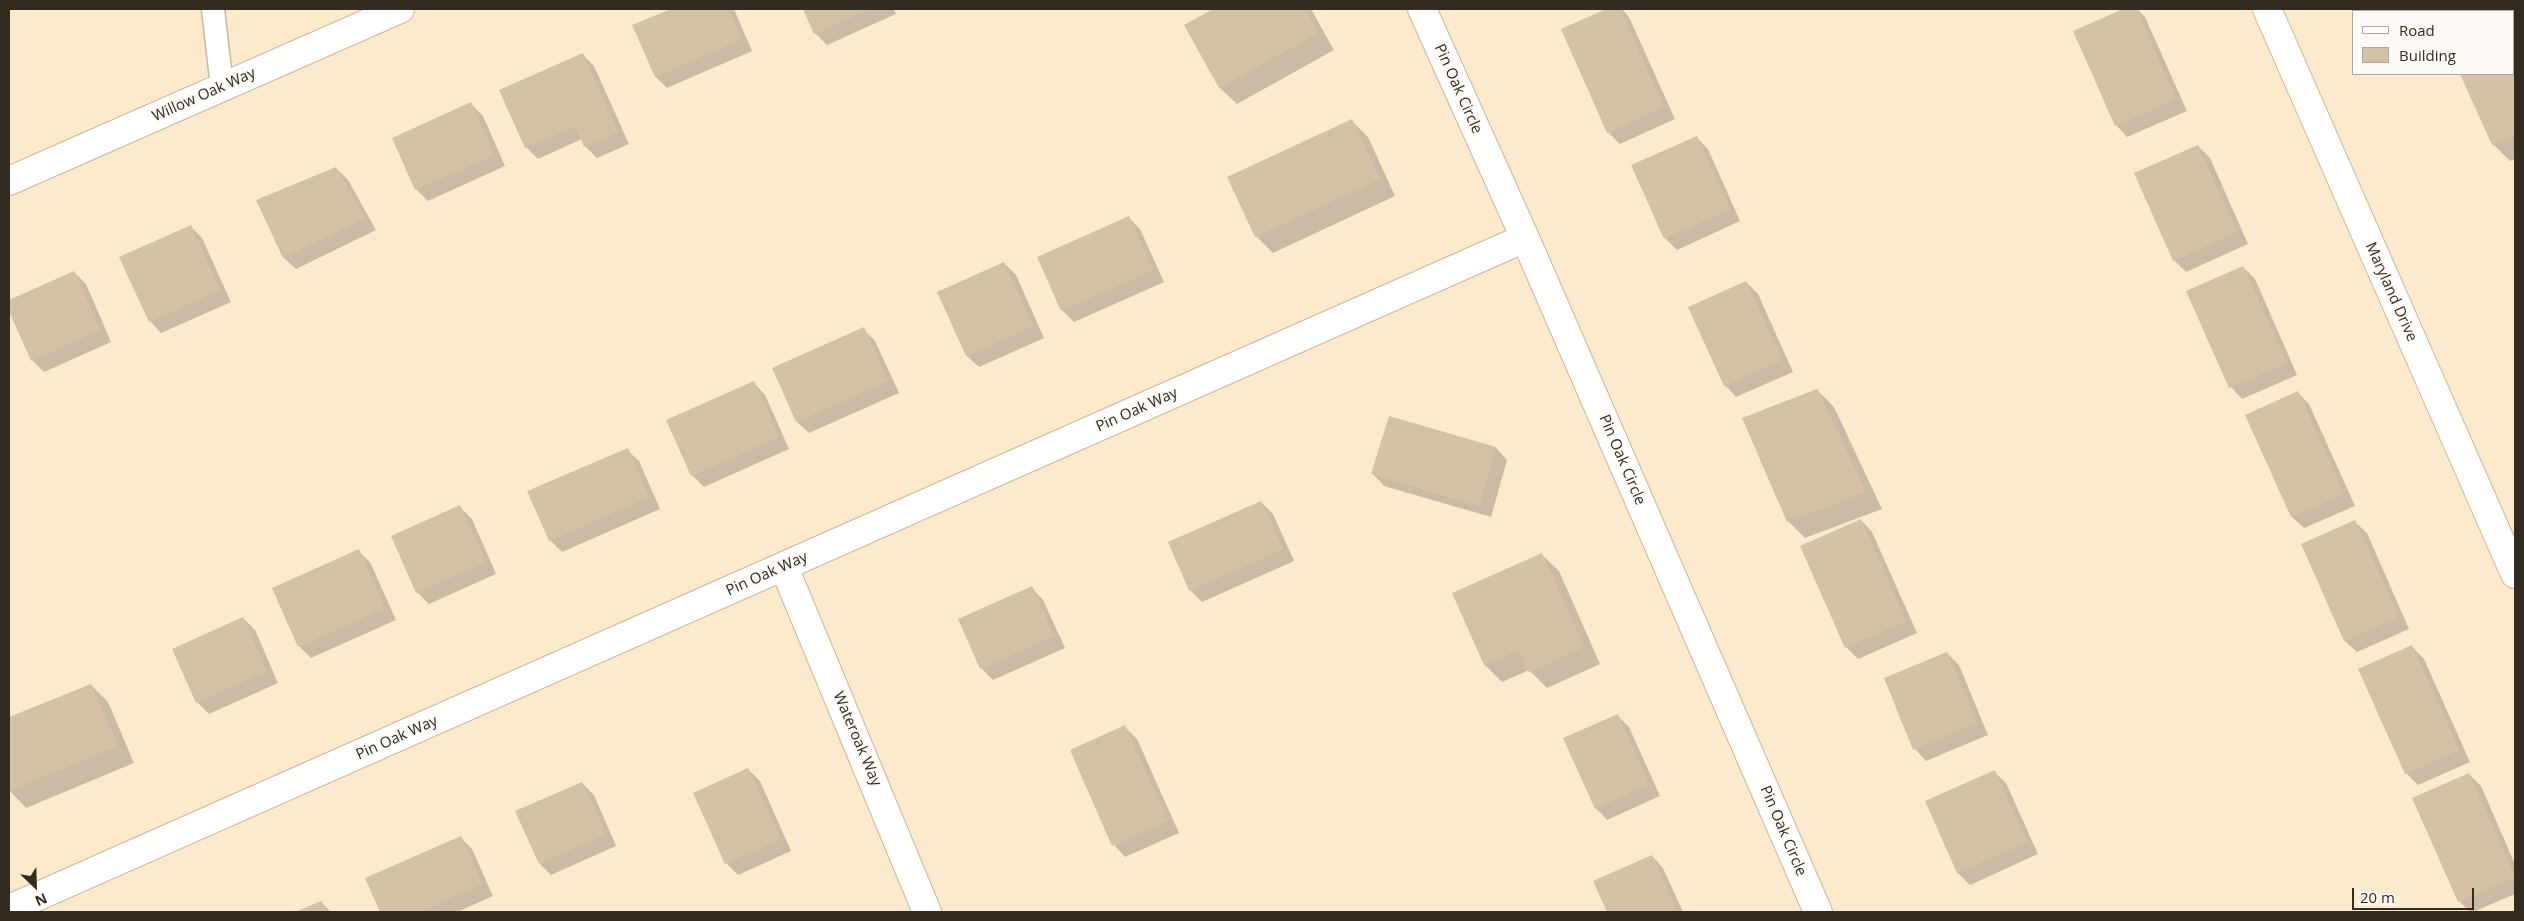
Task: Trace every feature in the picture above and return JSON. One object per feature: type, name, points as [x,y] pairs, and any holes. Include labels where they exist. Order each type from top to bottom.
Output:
[{"type":"street","name":"Willow Oak Way","points":[[9,181],[400,9]]},
{"type":"street","name":"Pin Oak Circle","points":[[1422,9],[1525,238],[1818,912]]},
{"type":"street","name":"Maryland Drive","points":[[2267,9],[2515,574]]},
{"type":"street","name":"Pin Oak Way","points":[[9,909],[1525,238]]},
{"type":"street","name":"Wateroak Way","points":[[784,566],[928,912]]},
{"type":"lane","points":[[213,9],[222,87]]},
{"type":"building","points":[[671,9],[728,9],[742,39],[655,77],[632,25]]},
{"type":"building","points":[[803,9],[870,9],[814,34]]},
{"type":"building","points":[[1213,9],[1305,9],[1318,33],[1219,88],[1184,25]]},
{"type":"building","points":[[1606,9],[1620,9],[1664,107],[1607,133],[1561,29]]},
{"type":"building","points":[[2123,9],[2136,9],[2176,99],[2115,126],[2073,31]]},
{"type":"building","points":[[2496,9],[2496,10],[2457,10]]},
{"type":"building","points":[[2514,50],[2515,135],[2492,145],[2460,75],[2514,75]]},
{"type":"building","points":[[583,53],[618,132],[584,147],[575,126],[525,148],[499,90]]},
{"type":"building","points":[[471,102],[494,155],[415,190],[392,138]]},
{"type":"building","points":[[1352,119],[1380,179],[1255,237],[1227,177]]},
{"type":"building","points":[[1697,136],[1730,209],[1664,239],[1631,165]]},
{"type":"building","points":[[2198,145],[2237,232],[2173,261],[2134,173]]},
{"type":"building","points":[[336,167],[365,218],[283,258],[256,200]]},
{"type":"building","points":[[1129,216],[1153,270],[1061,311],[1037,257]]},
{"type":"building","points":[[191,225],[220,290],[149,322],[119,257]]},
{"type":"building","points":[[1004,262],[1033,326],[966,356],[937,292]]},
{"type":"building","points":[[2243,266],[2287,363],[2229,388],[2186,291]]},
{"type":"building","points":[[74,271],[100,330],[31,361],[9,311],[9,300]]},
{"type":"building","points":[[1746,281],[1782,360],[1724,386],[1688,307]]},
{"type":"building","points":[[864,327],[888,381],[796,422],[772,368]]},
{"type":"building","points":[[754,381],[779,437],[691,476],[666,420]]},
{"type":"building","points":[[1817,389],[1866,492],[1787,522],[1742,418]]},
{"type":"building","points":[[2298,391],[2344,494],[2291,517],[2245,415]]},
{"type":"building","points":[[1389,416],[1496,447],[1479,506],[1371,474]]},
{"type":"building","points":[[628,448],[649,497],[549,541],[527,491]]},
{"type":"building","points":[[1261,501],[1283,549],[1189,591],[1168,542]]},
{"type":"building","points":[[460,505],[486,562],[416,593],[391,536]]},
{"type":"building","points":[[1861,519],[1906,621],[1845,648],[1800,546]]},
{"type":"building","points":[[2355,520],[2399,617],[2344,641],[2301,544]]},
{"type":"building","points":[[359,549],[385,608],[298,647],[272,588]]},
{"type":"building","points":[[1542,553],[1584,647],[1529,672],[1519,650],[1484,665],[1452,593]]},
{"type":"building","points":[[1032,586],[1054,636],[980,669],[958,619]]},
{"type":"building","points":[[243,617],[267,671],[196,703],[172,649]]},
{"type":"building","points":[[2412,645],[2459,750],[2405,774],[2358,669]]},
{"type":"building","points":[[1947,652],[1977,723],[1913,750],[1884,678]]},
{"type":"building","points":[[91,684],[118,746],[9,791],[9,717]]},
{"type":"building","points":[[1618,714],[1649,784],[1595,809],[1563,738]]},
{"type":"building","points":[[1125,725],[1168,821],[1112,846],[1070,750]]},
{"type":"building","points":[[748,768],[781,839],[725,864],[693,793]]},
{"type":"building","points":[[1995,770],[2027,842],[1957,873],[1925,801]]},
{"type":"building","points":[[2469,773],[2515,877],[2458,902],[2412,798]]},
{"type":"building","points":[[582,782],[606,834],[539,864],[515,811]]},
{"type":"building","points":[[461,836],[482,884],[419,912],[380,912],[365,878]]},
{"type":"building","points":[[1652,855],[1677,912],[1607,912],[1593,881]]},
{"type":"building","points":[[321,901],[326,912],[295,912]]}]
